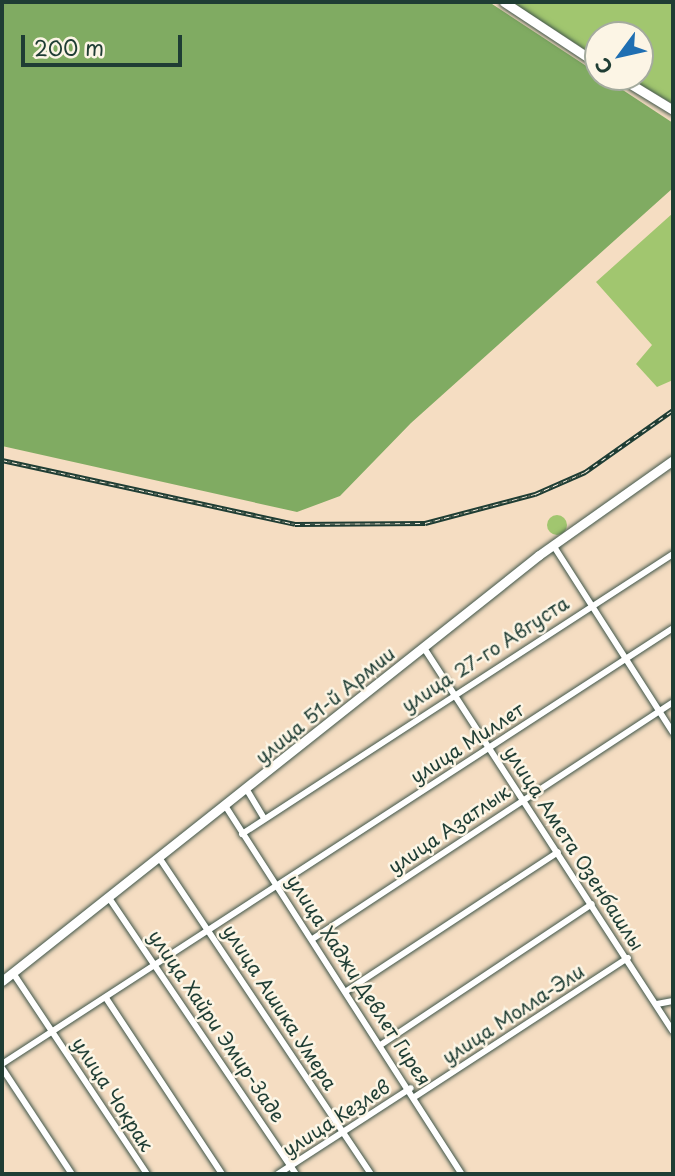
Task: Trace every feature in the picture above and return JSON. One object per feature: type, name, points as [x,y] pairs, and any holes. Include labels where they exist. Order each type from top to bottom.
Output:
[{"type":"main road","points":[[504,2],[584,55]]},
{"type":"main road","points":[[642,91],[673,110]]},
{"type":"main road","name":"улица 51-й Армии","points":[[2,981],[226,807],[553,545],[673,460]]},
{"type":"street","points":[[553,545],[627,657],[673,733]]},
{"type":"street","name":"улица 27-го Августа","points":[[242,834],[453,693],[673,554]]},
{"type":"street","name":"улица Миллет","points":[[2,1066],[280,886],[488,746],[673,628]]},
{"type":"street","name":"улица Амета Озенбашлы","points":[[424,648],[673,1031]]},
{"type":"street","name":"улица Азатлык","points":[[314,938],[673,702]]},
{"type":"street","points":[[247,790],[264,818]]},
{"type":"street","name":"улица Хаджи Девлет Гирея","points":[[226,807],[348,990],[462,1174]]},
{"type":"street","points":[[348,990],[558,852]]},
{"type":"street","name":"улица Ашика Умера","points":[[160,859],[211,930],[370,1174]]},
{"type":"street","name":"улица Хайри Эмир-Заде","points":[[109,898],[159,964],[296,1174]]},
{"type":"street","points":[[382,1044],[592,904]]},
{"type":"street","name":"улица Молла-Эли","points":[[416,1096],[628,958]]},
{"type":"street","name":"улица Чокрак","points":[[13,973],[148,1174]]},
{"type":"street","points":[[106,998],[222,1174]]},
{"type":"street","points":[[657,1004],[673,1001]]},
{"type":"street","points":[[2,1066],[72,1174]]},
{"type":"street","name":"улица Кезлев","points":[[278,1174],[411,1088]]},
{"type":"green space","points":[[2,2],[489,2],[584,64],[584,91],[624,91],[673,123],[673,188],[411,423],[340,496],[297,512],[2,446]]},
{"type":"green space","points":[[512,2],[673,2],[673,104],[651,91],[654,91],[654,21],[584,21],[584,49]]},
{"type":"green space","points":[[673,213],[673,380],[657,387],[636,364],[652,345],[596,282]]},
{"type":"green space","points":[[557,515],[564,518],[567,525],[564,532],[557,535],[550,532],[547,525],[550,518]]},
{"type":"railway","points":[[2,460],[295,524],[425,523],[535,494],[585,472],[673,410]]}]
